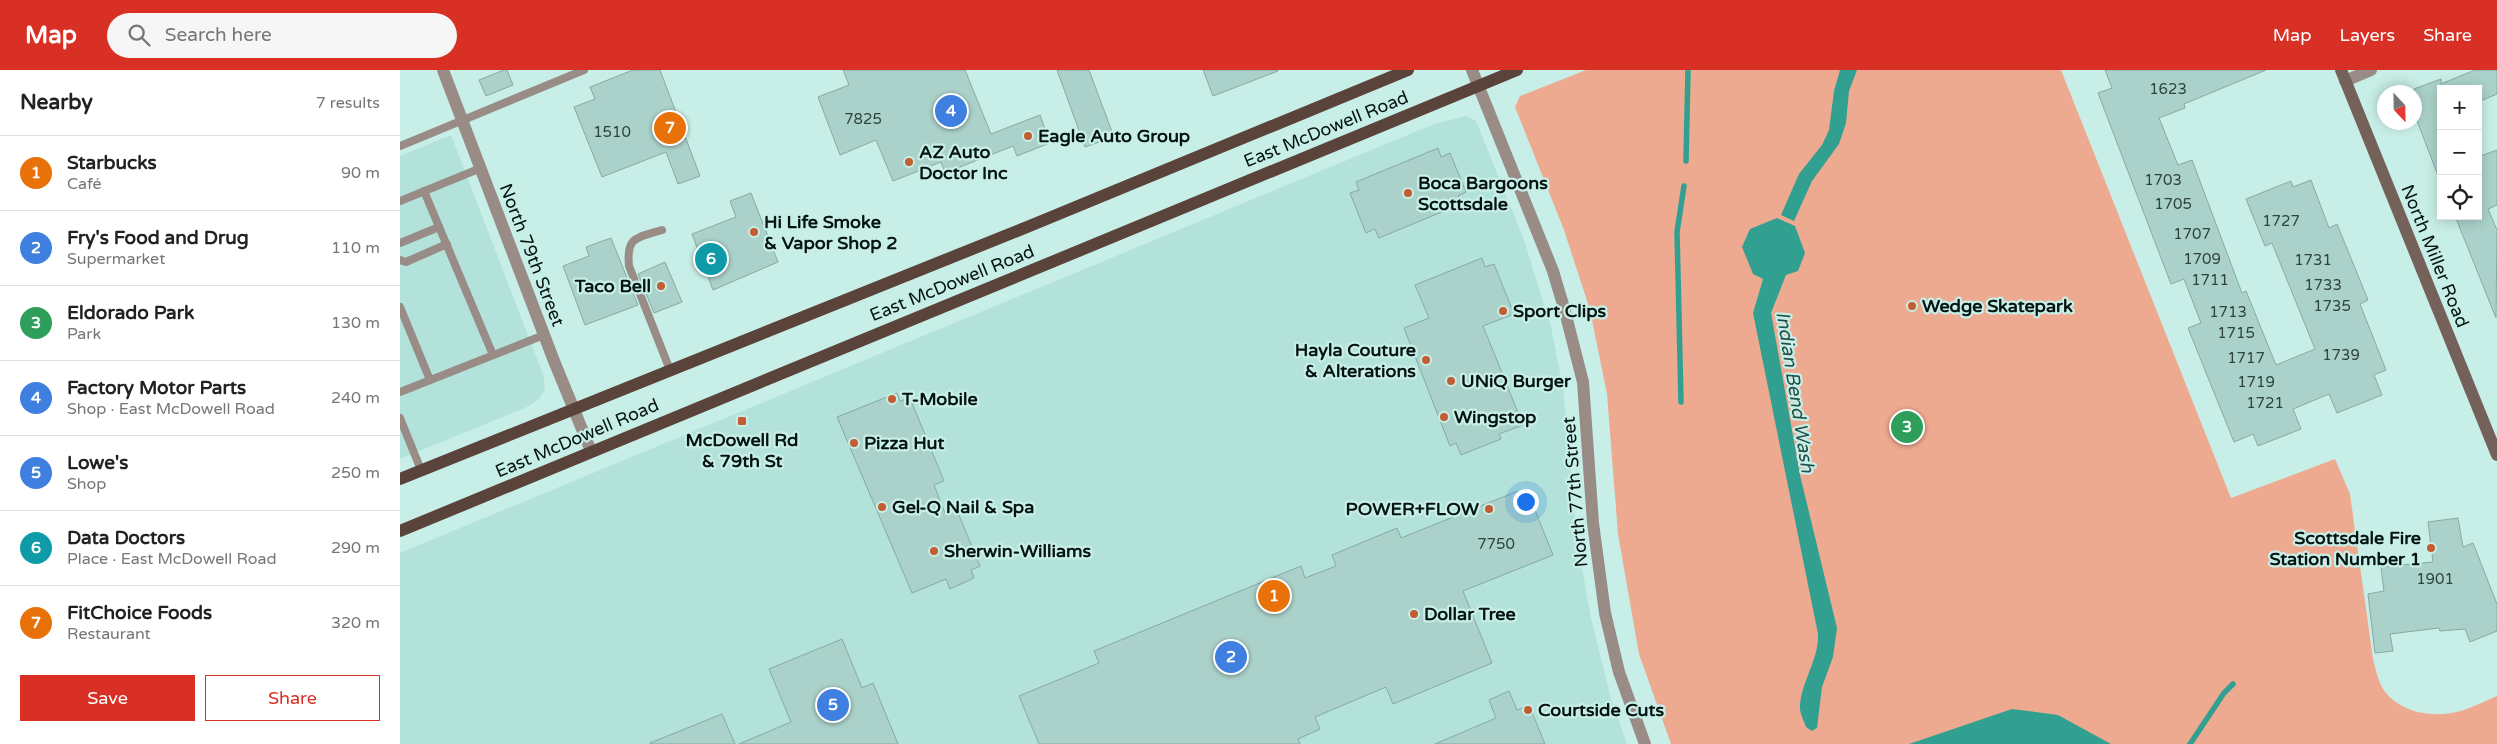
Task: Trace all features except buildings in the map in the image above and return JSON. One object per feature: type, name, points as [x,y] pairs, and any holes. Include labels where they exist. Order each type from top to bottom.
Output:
[{"type":"main road","name":"East McDowell Road","points":[[400,479],[572,408],[1041,221],[1408,70]]},
{"type":"main road","name":"East McDowell Road","points":[[400,531],[1518,70]]},
{"type":"street","name":"North 79th Street","points":[[443,70],[572,408],[591,451]]},
{"type":"street","name":"North 77th Street","points":[[1472,70],[1552,271],[1564,308],[1583,382],[1593,522],[1604,613],[1619,672],[1645,744]]},
{"type":"street","points":[[2343,75],[2372,70]]},
{"type":"street","name":"North Miller Road","points":[[2343,75],[2497,455]]},
{"type":"lane","points":[[400,146],[584,70]]},
{"type":"lane","points":[[400,201],[480,168]]},
{"type":"lane","points":[[424,191],[493,355]]},
{"type":"lane","points":[[400,243],[439,227]]},
{"type":"lane","points":[[662,230],[635,238],[629,243],[627,251],[629,266],[670,370]]},
{"type":"lane","points":[[400,260],[406,262],[447,244]]},
{"type":"lane","points":[[400,307],[430,380]]},
{"type":"lane","points":[[400,392],[544,335]]},
{"type":"lane","points":[[400,418],[421,470]]},
{"type":"shaded area","points":[[1586,70],[2061,70],[2231,498],[2335,459],[2350,494],[2373,659],[2385,692],[2392,699],[2410,710],[2430,714],[2461,711],[2497,696],[2497,744],[1671,744],[1639,654],[1618,534],[1607,394],[1590,310],[1564,230],[1515,107],[1520,96]]},
{"type":"shaded area","points":[[1840,70],[1857,70],[1849,91],[1846,123],[1839,144],[1812,181],[1794,221],[1781,215],[1799,174],[1822,145],[1829,130],[1834,91]]},
{"type":"shaded area","points":[[1466,116],[1476,121],[1524,240],[1551,327],[1563,388],[1577,540],[1591,618],[1611,699],[1627,744],[400,744],[400,553],[1434,124]]},
{"type":"shaded area","points":[[451,135],[544,377],[545,389],[539,399],[527,407],[400,459],[400,156]]},
{"type":"shaded area","points":[[1777,218],[1795,226],[1805,253],[1798,271],[1786,275],[1771,313],[1800,475],[1837,628],[1833,657],[1822,687],[1817,728],[1812,731],[1806,727],[1800,705],[1801,696],[1816,652],[1818,634],[1753,313],[1763,279],[1753,274],[1742,247],[1750,229]]},
{"type":"shaded area","points":[[2012,709],[2058,715],[2111,744],[1909,744]]},
{"type":"waterway","points":[[1686,161],[1688,70]]},
{"type":"waterway","points":[[1681,402],[1677,232],[1684,186]]},
{"type":"waterway","points":[[2190,744],[2224,693],[2233,684]]},
{"type":"place","name":"Factory Motor Parts","points":[[951,111]]},
{"type":"place","name":"FitChoice Foods","points":[[670,128]]},
{"type":"place","name":"Eagle Auto Group","points":[[1028,136]]},
{"type":"place","name":"AZ Auto Doctor Inc","points":[[909,162]]},
{"type":"place","name":"Boca Bargoons Scottsdale","points":[[1408,193]]},
{"type":"place","name":"Hi Life Smoke & Vapor Shop 2","points":[[754,232]]},
{"type":"place","name":"Data Doctors","points":[[711,259]]},
{"type":"place","name":"Taco Bell","points":[[661,286]]},
{"type":"place","name":"Wedge Skatepark","points":[[1912,306]]},
{"type":"place","name":"Sport Clips","points":[[1503,311]]},
{"type":"place","name":"Hayla Couture & Alterations","points":[[1426,360]]},
{"type":"place","name":"UNiQ Burger","points":[[1451,381]]},
{"type":"place","name":"T-Mobile","points":[[892,399]]},
{"type":"place","name":"Wingstop","points":[[1444,417]]},
{"type":"place","name":"McDowell Rd & 79th St","points":[[742,421]]},
{"type":"place","name":"Eldorado Park","points":[[1907,427]]},
{"type":"place","name":"Pizza Hut","points":[[854,443]]},
{"type":"place","name":"Gel-Q Nail & Spa","points":[[882,507]]},
{"type":"place","name":"POWER+FLOW","points":[[1489,509]]},
{"type":"place","name":"Scottsdale Fire Station Number 1","points":[[2431,548]]},
{"type":"place","name":"Sherwin-Williams","points":[[934,551]]},
{"type":"place","name":"Starbucks","points":[[1274,596]]},
{"type":"place","name":"Dollar Tree","points":[[1414,614]]},
{"type":"place","name":"Fry's Food and Drug","points":[[1231,657]]},
{"type":"place","name":"Lowe's","points":[[833,705]]},
{"type":"place","name":"Courtside Cuts","points":[[1528,710]]},
{"type":"water label","name":"Indian Bend Wash","points":[[1795,392]]}]
